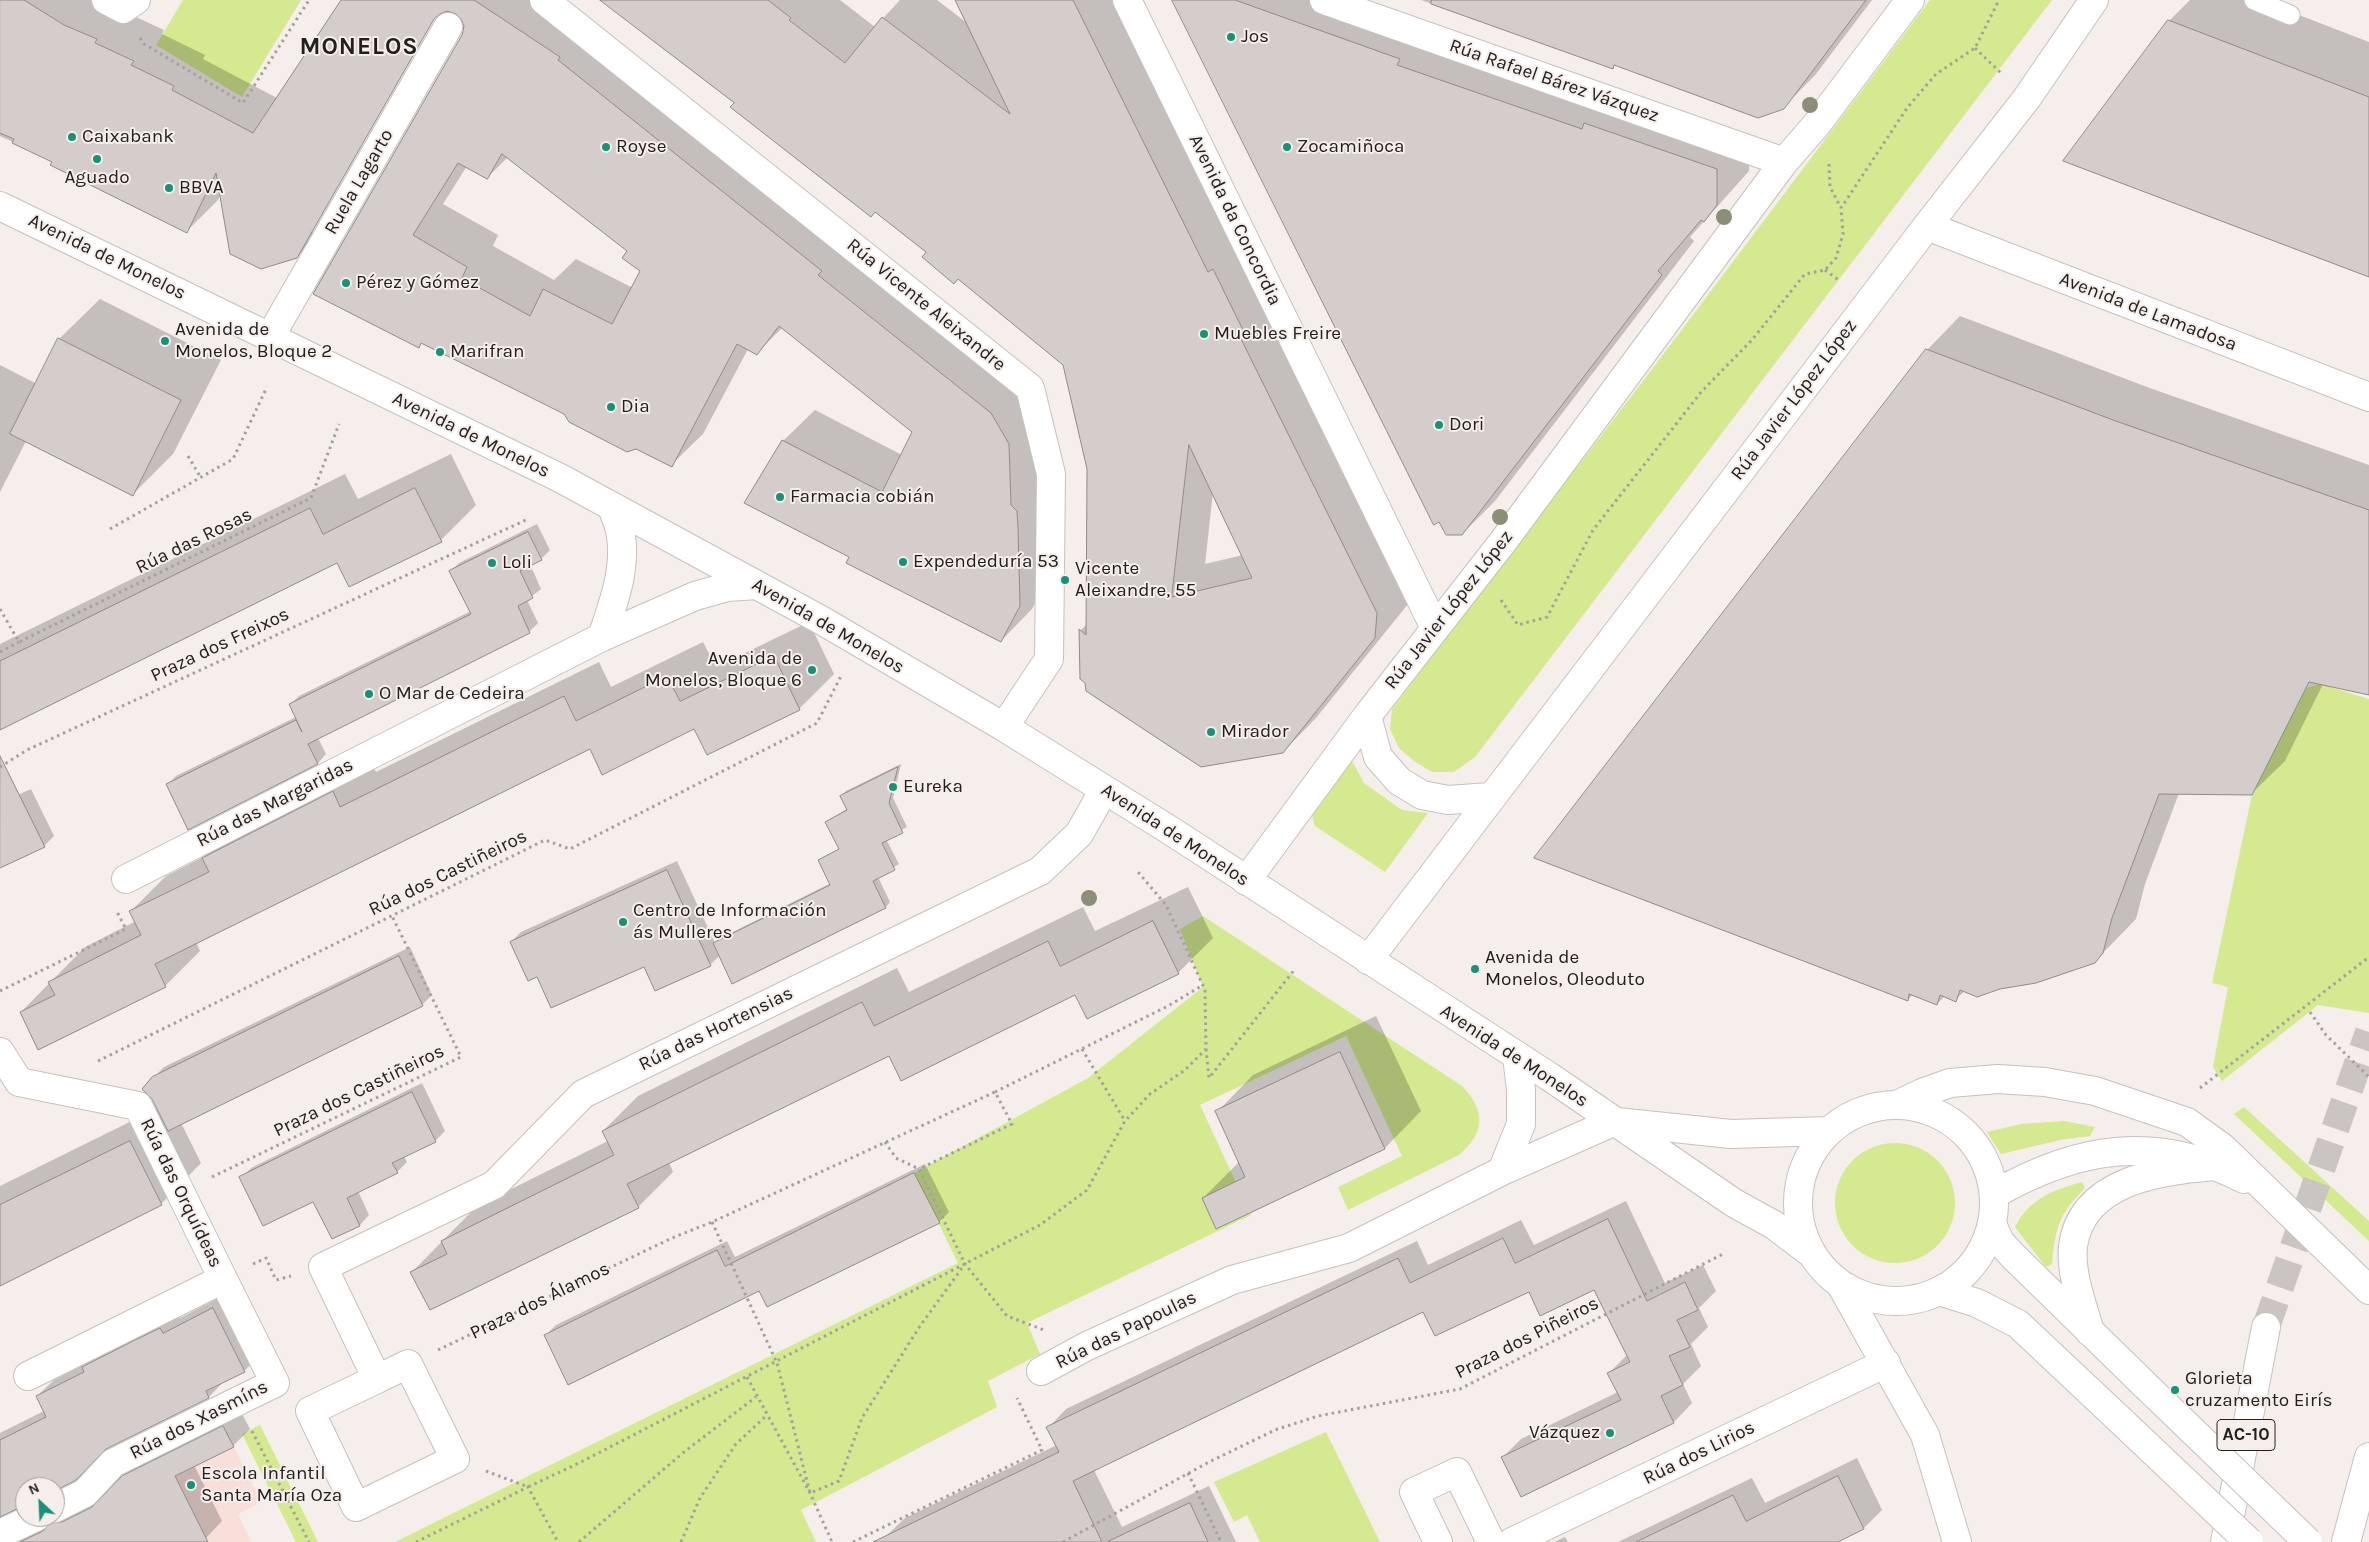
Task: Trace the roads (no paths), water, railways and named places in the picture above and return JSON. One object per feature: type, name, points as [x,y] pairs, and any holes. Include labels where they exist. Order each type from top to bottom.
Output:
[{"type":"street","name":"Rúa Vicente Aleixandre","points":[[544,0],[1030,388],[1051,474],[1049,659],[1004,727]]},
{"type":"street","name":"Avenida da Concordia","points":[[1127,0],[1434,628]]},
{"type":"street","name":"Rúa Rafael Bárez Vázquez","points":[[1324,0],[1784,162]]},
{"type":"street","name":"Rúa Javier López López","points":[[1246,881],[1367,716],[1505,539],[1784,162],[1817,124],[1910,0]]},
{"type":"street","name":"Rúa Javier López López","points":[[1368,960],[1490,797],[1927,226],[2028,98],[2094,0]]},
{"type":"street","name":"Ruela Lagarto","points":[[270,336],[448,27]]},
{"type":"street","name":"Avenida de Monelos","points":[[0,206],[560,478],[821,620],[1004,727],[1104,790],[1517,1056],[1734,1203],[1774,1225],[1811,1253]]},
{"type":"street","name":"Avenida de Lamadosa","points":[[1927,226],[2369,397]]},
{"type":"street","points":[[602,637],[618,587],[622,563],[621,534],[612,506]]},
{"type":"street","name":"Rúa das Margaridas","points":[[126,879],[602,637],[695,596],[727,587],[757,585]]},
{"type":"street","points":[[1367,716],[1378,757],[1399,781],[1422,794],[1448,800],[1490,797]]},
{"type":"street","name":"Rúa das Hortensias","points":[[377,1379],[323,1267],[494,1185],[583,1094],[1040,871],[1079,834],[1104,790]]},
{"type":"street","name":"Rúa das Orquídeas","points":[[0,1052],[19,1082],[138,1106],[223,1278],[28,1376]]},
{"type":"street","points":[[1502,1171],[1521,1124],[1521,1090],[1517,1056]]},
{"type":"street","points":[[1899,1104],[1950,1083],[1998,1079],[2045,1082],[2095,1092],[2188,1122],[2223,1148],[2369,1290]]},
{"type":"street","points":[[1899,1104],[1923,1108],[1945,1116],[1964,1131],[1979,1150],[1990,1171],[1995,1194],[1992,1224],[1982,1252],[1963,1274],[1939,1291],[1915,1299],[1889,1301],[1864,1296],[1841,1285],[1824,1271],[1811,1253],[1801,1229],[1797,1202],[1801,1176],[1811,1152],[1828,1131],[1849,1116],[1874,1106],[1899,1104]]},
{"type":"street","name":"Avenida de Monelos","points":[[1613,1122],[1731,1134],[1828,1131]]},
{"type":"street","name":"Rúa das Papoulas","points":[[1041,1371],[1087,1346],[1232,1280],[1349,1248],[1502,1171],[1613,1122]]},
{"type":"street","points":[[1995,1194],[2025,1177],[2058,1163],[2089,1154],[2123,1151],[2159,1152],[2188,1156],[2219,1166],[2248,1181],[2286,1209]]},
{"type":"street","points":[[2090,1332],[2075,1275],[2073,1247],[2079,1223],[2096,1202],[2126,1182],[2152,1174],[2184,1168],[2219,1166]]},
{"type":"street","points":[[1992,1224],[2000,1242],[2090,1332],[2308,1542]]},
{"type":"street","name":"Rúa dos Xasmíns","points":[[65,1503],[85,1493],[114,1463],[275,1383],[223,1278]]},
{"type":"street","points":[[1841,1285],[1925,1435],[1957,1542]]},
{"type":"street","points":[[1939,1291],[1977,1303],[2018,1324],[2249,1542]]},
{"type":"street","name":"AC-10","points":[[2225,1542],[2266,1327]]},
{"type":"street","name":"Rúa dos Lirios","points":[[1512,1542],[1886,1363]]},
{"type":"street","points":[[408,1364],[454,1459],[356,1507],[310,1411],[377,1379],[408,1364]]},
{"type":"street","points":[[2346,1542],[2369,1457]]},
{"type":"street","points":[[1438,1542],[1414,1492],[1457,1472],[1491,1542]]},
{"type":"street","points":[[0,1534],[15,1527]]},
{"type":"lane","points":[[2254,0],[2290,15]]},
{"type":"tunnel","points":[[2266,1327],[2369,1032]]},
{"type":"place","name":"Jos","points":[[1231,37]]},
{"type":"place","name":"Caixabank","points":[[72,137]]},
{"type":"place","name":"Royse","points":[[606,147]]},
{"type":"place","name":"Zocamiñoca","points":[[1287,147]]},
{"type":"place","name":"Aguado","points":[[97,159]]},
{"type":"place","name":"BBVA","points":[[169,188]]},
{"type":"place","name":"Pérez y Gómez","points":[[346,283]]},
{"type":"place","name":"Muebles Freire","points":[[1204,334]]},
{"type":"place","name":"Avenida de Monelos, Bloque 2","points":[[165,341]]},
{"type":"place","name":"Marifran","points":[[440,352]]},
{"type":"place","name":"Dia","points":[[611,407]]},
{"type":"place","name":"Dori","points":[[1439,425]]},
{"type":"place","name":"Farmacia cobián","points":[[780,497]]},
{"type":"place","name":"Expendeduría 53","points":[[903,562]]},
{"type":"place","name":"Loli","points":[[492,563]]},
{"type":"place","name":"Vicente Aleixandre, 55","points":[[1065,580]]},
{"type":"place","name":"Avenida de Monelos, Bloque 6","points":[[812,670]]},
{"type":"place","name":"O Mar de Cedeira","points":[[369,694]]},
{"type":"place","name":"Mirador","points":[[1211,732]]},
{"type":"place","name":"Eureka","points":[[893,787]]},
{"type":"place","name":"Centro de Información ás Mulleres","points":[[623,922]]},
{"type":"place","name":"Avenida de Monelos, Oleoduto","points":[[1475,969]]},
{"type":"place","name":"Glorieta cruzamento Eirís","points":[[2175,1390]]},
{"type":"place","name":"Vázquez","points":[[1610,1433]]},
{"type":"place","name":"Escola Infantil Santa María Oza","points":[[191,1485]]},
{"type":"district","name":"MONELOS","points":[[359,47]]}]
